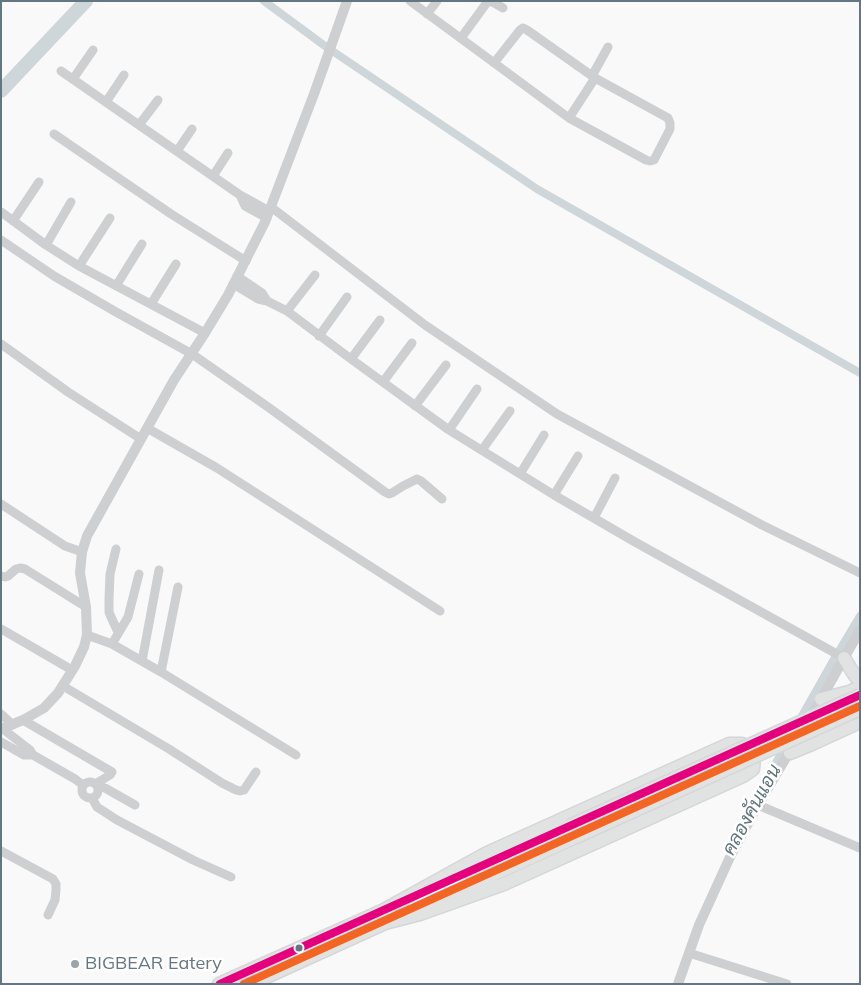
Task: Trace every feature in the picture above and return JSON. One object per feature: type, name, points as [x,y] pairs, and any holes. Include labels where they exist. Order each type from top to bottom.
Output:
[{"type":"main road","points":[[837,654],[856,677],[860,679]]},
{"type":"main road","points":[[821,700],[856,691]]},
{"type":"main road","points":[[856,691],[840,701],[838,706],[839,711],[846,718],[860,721]]},
{"type":"main road","points":[[571,832],[856,691]]},
{"type":"main road","points":[[251,984],[383,918],[571,832],[860,709]]},
{"type":"main road","points":[[790,753],[860,721]]},
{"type":"main road","points":[[220,984],[383,918],[487,853],[728,744],[742,744],[750,749],[754,757],[753,769],[743,776],[504,884],[420,914],[383,918]]},
{"type":"street","points":[[2,729],[18,723],[44,708],[53,699],[63,686],[84,647],[87,635],[86,606],[80,573],[82,552],[87,536],[174,380],[205,333],[246,261],[269,212],[347,1]]},
{"type":"street","points":[[410,1],[461,38],[494,63],[569,118],[646,160],[654,160],[670,129],[668,118],[594,77],[523,28],[494,63]]},
{"type":"street","points":[[427,14],[437,1]]},
{"type":"street","points":[[461,38],[487,2],[489,1],[503,8]]},
{"type":"street","points":[[569,118],[594,77],[608,47]]},
{"type":"street","points":[[73,79],[93,50]]},
{"type":"street","points":[[61,71],[240,195],[244,206],[269,212],[425,325],[557,414],[762,525],[860,574]]},
{"type":"street","points":[[106,102],[124,75]]},
{"type":"street","points":[[139,125],[158,100]]},
{"type":"street","points":[[177,151],[192,129]]},
{"type":"street","points":[[54,134],[171,214],[246,261]]},
{"type":"street","points":[[213,176],[228,153]]},
{"type":"street","points":[[13,221],[39,182]]},
{"type":"street","points":[[46,244],[71,202]]},
{"type":"street","points":[[1,212],[79,266],[205,333]]},
{"type":"street","points":[[79,266],[110,218]]},
{"type":"street","points":[[1,240],[61,280],[192,354],[385,492],[392,493],[417,479],[442,499]]},
{"type":"street","points":[[116,286],[142,244]]},
{"type":"street","points":[[151,304],[176,264]]},
{"type":"street","points":[[287,311],[315,275]]},
{"type":"street","points":[[235,280],[258,299],[267,301],[287,311],[449,430],[554,495],[635,542],[837,654]]},
{"type":"street","points":[[319,336],[347,297]]},
{"type":"street","points":[[351,359],[380,320]]},
{"type":"street","points":[[383,382],[412,343]]},
{"type":"street","points":[[1,344],[68,392],[140,439]]},
{"type":"street","points":[[415,406],[446,365]]},
{"type":"street","points":[[449,430],[477,389]]},
{"type":"street","points":[[482,450],[510,411]]},
{"type":"street","points":[[147,428],[217,468],[440,611]]},
{"type":"street","points":[[520,474],[544,435]]},
{"type":"street","points":[[554,495],[578,456]]},
{"type":"street","points":[[594,518],[615,478]]},
{"type":"street","points":[[1,504],[65,546],[82,552]]},
{"type":"street","points":[[116,549],[110,574],[109,612],[118,632]]},
{"type":"street","points":[[1,576],[8,576],[16,569],[25,569],[86,606]]},
{"type":"street","points":[[142,661],[159,570]]},
{"type":"street","points":[[112,644],[130,611],[139,574]]},
{"type":"street","points":[[161,672],[178,587]]},
{"type":"street","points":[[1,629],[72,670]]},
{"type":"street","points":[[678,984],[699,925],[726,866],[758,805],[821,700],[837,654],[860,630]]},
{"type":"street","points":[[87,635],[112,644],[142,661],[296,755]]},
{"type":"street","points":[[63,686],[236,790],[244,790],[256,772]]},
{"type":"street","points":[[1,714],[112,772],[112,774],[96,785]]},
{"type":"street","points":[[2,729],[30,750],[33,755],[83,785]]},
{"type":"street","points":[[1,742],[24,755],[33,755]]},
{"type":"street","points":[[83,785],[89,782],[105,788],[134,805]]},
{"type":"street","points":[[83,785],[83,795],[87,798],[92,798],[97,795],[98,789],[96,785]]},
{"type":"street","points":[[92,798],[97,807],[104,812],[185,856],[231,877]]},
{"type":"street","points":[[758,805],[860,848]]},
{"type":"street","points":[[1,851],[52,879],[56,884],[55,900],[48,916]]},
{"type":"street","points":[[690,953],[787,984]]},
{"type":"waterway","points":[[1,91],[86,1]]},
{"type":"waterway","points":[[264,1],[325,46],[537,189],[860,373]]},
{"type":"waterway","name":"คลองคันแอน","points":[[798,723],[860,616]]},
{"type":"waterway","name":"คลองคันแอน","points":[[757,797],[788,741]]},
{"type":"transit line","points":[[220,984],[860,695]]},
{"type":"transit line","points":[[244,984],[860,706]]},
{"type":"place","name":"BIGBEAR Eatery","points":[[75,964]]}]
